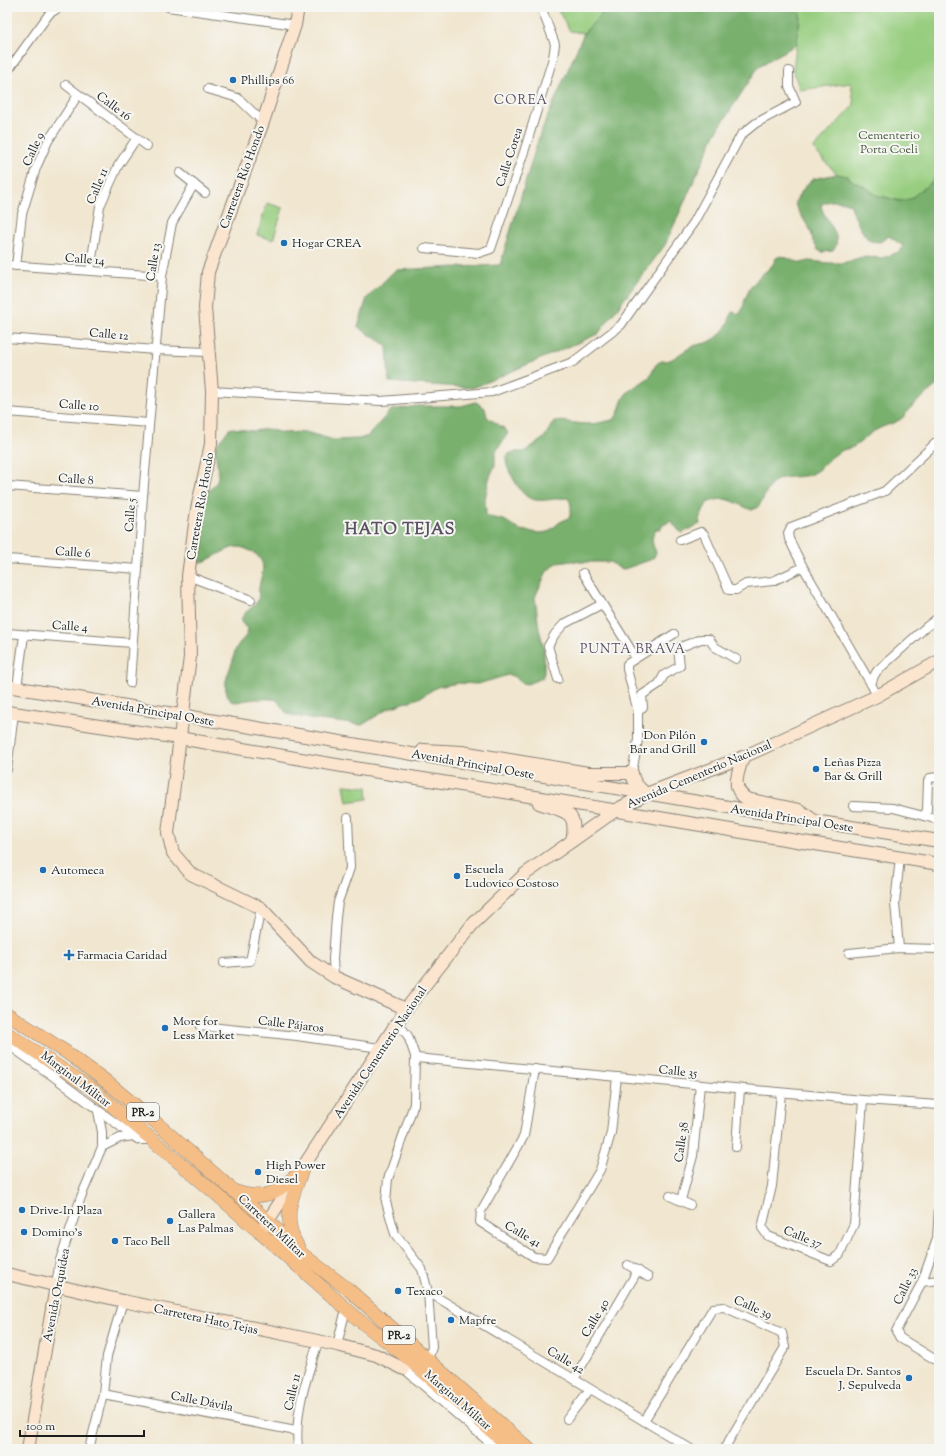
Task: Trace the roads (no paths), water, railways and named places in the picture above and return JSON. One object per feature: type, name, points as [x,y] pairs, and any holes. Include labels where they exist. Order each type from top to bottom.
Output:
[{"type":"main road","name":"Carretera Militar","points":[[7,1014],[66,1052],[153,1120],[268,1221],[302,1254],[349,1290],[528,1449]]},
{"type":"main road","name":"Carretera Militar","points":[[7,1032],[91,1088],[215,1193],[346,1309],[403,1354],[512,1449]]},
{"type":"main road","points":[[235,1192],[250,1196],[265,1195],[281,1189],[302,1170]]},
{"type":"main road","points":[[302,1170],[290,1204],[288,1218],[292,1237],[302,1254]]},
{"type":"street","points":[[7,72],[49,14],[60,7]]},
{"type":"street","points":[[168,7],[296,25]]},
{"type":"street","name":"Carretera Río Hondo","points":[[298,7],[296,25],[208,272],[205,308],[212,391],[211,444],[197,509],[188,576],[190,657],[168,833],[173,853],[191,874],[262,908],[311,962],[334,977],[406,1009]]},
{"type":"street","name":"Calle Corea","points":[[424,248],[479,253],[490,249],[524,152],[553,58],[555,44],[541,7]]},
{"type":"street","points":[[212,391],[381,401],[492,392],[573,362],[621,325],[694,222],[741,135],[756,123],[796,102],[789,86],[789,71]]},
{"type":"street","name":"Calle 16","points":[[66,85],[147,146]]},
{"type":"street","points":[[208,90],[238,98],[262,122]]},
{"type":"street","name":"Calle 9","points":[[16,266],[22,214],[36,168],[48,141],[78,95]]},
{"type":"street","name":"Calle 11","points":[[90,271],[100,206],[118,166],[136,139]]},
{"type":"street","points":[[180,173],[205,193]]},
{"type":"street","name":"Calle 13","points":[[155,350],[162,276],[172,223],[194,184]]},
{"type":"street","name":"Calle 14","points":[[7,265],[162,276]]},
{"type":"street","name":"Calle 12","points":[[7,338],[155,350],[208,352]]},
{"type":"street","name":"Calle 5","points":[[130,683],[155,350]]},
{"type":"street","name":"Calle 10","points":[[7,412],[149,423]]},
{"type":"street","points":[[877,696],[803,567],[789,539],[788,532],[791,528],[885,491],[939,440]]},
{"type":"street","name":"Calle 8","points":[[7,486],[143,496]]},
{"type":"street","points":[[680,540],[701,532],[704,534],[729,590],[736,590],[746,584],[773,581],[803,567]]},
{"type":"street","name":"Calle 6","points":[[7,559],[138,569]]},
{"type":"street","points":[[583,573],[636,658]]},
{"type":"street","points":[[188,576],[251,600]]},
{"type":"street","points":[[558,679],[548,646],[555,634],[564,624],[602,604]]},
{"type":"street","points":[[871,684],[877,671],[939,617]]},
{"type":"street","name":"Calle 4","points":[[7,633],[132,642]]},
{"type":"street","points":[[646,794],[634,783],[632,779],[638,740],[638,712],[627,664],[674,634]]},
{"type":"street","points":[[12,687],[24,635]]},
{"type":"street","points":[[638,712],[643,707],[642,695],[659,684],[664,675],[680,666],[678,648],[701,639],[709,639],[715,647],[736,659]]},
{"type":"street","name":"Avenida Cementerio Nacional","points":[[260,1233],[406,1009],[472,925],[525,874],[616,810],[646,794],[743,757],[877,696],[939,661]]},
{"type":"street","name":"Avenida Principal Oeste","points":[[12,687],[764,814],[814,820],[939,841]]},
{"type":"street","points":[[7,770],[10,713]]},
{"type":"street","name":"Avenida Principal Oeste","points":[[10,713],[179,738],[354,768],[512,792],[939,864]]},
{"type":"street","points":[[395,751],[432,750],[462,752],[588,773],[632,773]]},
{"type":"street","points":[[743,757],[736,786],[740,795],[747,799],[799,810],[814,820]]},
{"type":"street","points":[[924,816],[927,810],[928,781],[930,778],[939,777]]},
{"type":"street","points":[[512,792],[567,813],[574,821],[575,826],[572,841]]},
{"type":"street","points":[[853,806],[893,808],[939,820]]},
{"type":"street","points":[[334,977],[333,959],[338,902],[350,868],[348,818]]},
{"type":"street","points":[[900,858],[895,903],[900,948]]},
{"type":"street","points":[[224,963],[250,961],[262,908]]},
{"type":"street","points":[[849,953],[900,948],[939,949]]},
{"type":"street","points":[[397,1022],[408,1036],[416,1058],[414,1104],[388,1179],[386,1202],[395,1234],[422,1269],[428,1292],[432,1347],[428,1361]]},
{"type":"street","name":"Calle Pájaros","points":[[200,1026],[297,1036],[380,1048]]},
{"type":"street","name":"Marginal Militar","points":[[7,1044],[139,1140],[152,1140]]},
{"type":"street","name":"Calle 35","points":[[416,1058],[781,1093],[939,1105]]},
{"type":"street","name":"Calle 41","points":[[535,1069],[524,1136],[481,1211],[480,1222],[534,1257],[547,1258],[600,1170],[611,1133],[617,1077]]},
{"type":"street","name":"Calle 38","points":[[680,1200],[693,1156],[700,1085]]},
{"type":"street","points":[[736,1147],[740,1089]]},
{"type":"street","name":"Calle 37","points":[[781,1093],[772,1186],[762,1228],[768,1236],[831,1261],[840,1254],[854,1224],[863,1100]]},
{"type":"street","points":[[98,1111],[102,1132],[102,1147],[120,1138],[133,1136]]},
{"type":"street","name":"Avenida Orquídea","points":[[28,1449],[60,1260],[81,1197],[102,1147]]},
{"type":"street","points":[[670,1196],[690,1205]]},
{"type":"street","name":"Calle 33","points":[[939,1207],[937,1239],[922,1282],[896,1331],[900,1338],[939,1362]]},
{"type":"street","points":[[628,1265],[648,1276]]},
{"type":"street","name":"Calle 40","points":[[574,1379],[638,1270]]},
{"type":"street","name":"Carretera Hato Tejas","points":[[7,1274],[122,1301],[337,1345],[376,1355],[404,1369]]},
{"type":"street","points":[[922,1282],[939,1280]]},
{"type":"street","name":"Calle 42","points":[[428,1292],[691,1449]]},
{"type":"street","points":[[89,1449],[103,1394],[108,1356],[122,1301]]},
{"type":"street","name":"Calle 39","points":[[644,1421],[713,1308],[724,1307],[782,1333],[785,1347],[724,1449]]},
{"type":"street","points":[[337,1345],[346,1309]]},
{"type":"street","name":"Calle 11","points":[[298,1449],[296,1431],[301,1395],[318,1342]]},
{"type":"street","name":"Marginal Militar","points":[[404,1369],[497,1449]]},
{"type":"street","points":[[567,1419],[590,1389]]},
{"type":"street","name":"Calle Dávila","points":[[103,1394],[296,1431]]},
{"type":"place","name":"Phillips 66","points":[[233,80]]},
{"type":"place","name":"Hogar CREA","points":[[284,243]]},
{"type":"place","name":"Don Pilón Bar and Grill","points":[[704,742]]},
{"type":"place","name":"Leñas Pizza Bar & Grill","points":[[816,769]]},
{"type":"place","name":"Automeca","points":[[43,870]]},
{"type":"place","name":"Escuela Ludovico Costoso","points":[[457,876]]},
{"type":"place","name":"Farmacia Caridad","points":[[69,955]]},
{"type":"place","name":"More for Less Market","points":[[165,1028]]},
{"type":"place","name":"High Power Diesel","points":[[258,1172]]},
{"type":"place","name":"Drive-In Plaza","points":[[22,1210]]},
{"type":"place","name":"Gallera Las Palmas","points":[[170,1221]]},
{"type":"place","name":"Domino's","points":[[24,1232]]},
{"type":"place","name":"Taco Bell","points":[[115,1241]]},
{"type":"place","name":"Texaco","points":[[398,1291]]},
{"type":"place","name":"Mapfre","points":[[451,1320]]},
{"type":"place","name":"Escuela Dr. Santos J. Sepulveda","points":[[909,1378]]},
{"type":"district","name":"COREA","points":[[521,99]]},
{"type":"district","name":"HATO TEJAS","points":[[400,528]]},
{"type":"district","name":"PUNTA BRAVA","points":[[633,648]]},
{"type":"park label","name":"Cementerio Porta Coeli","points":[[889,142]]}]
